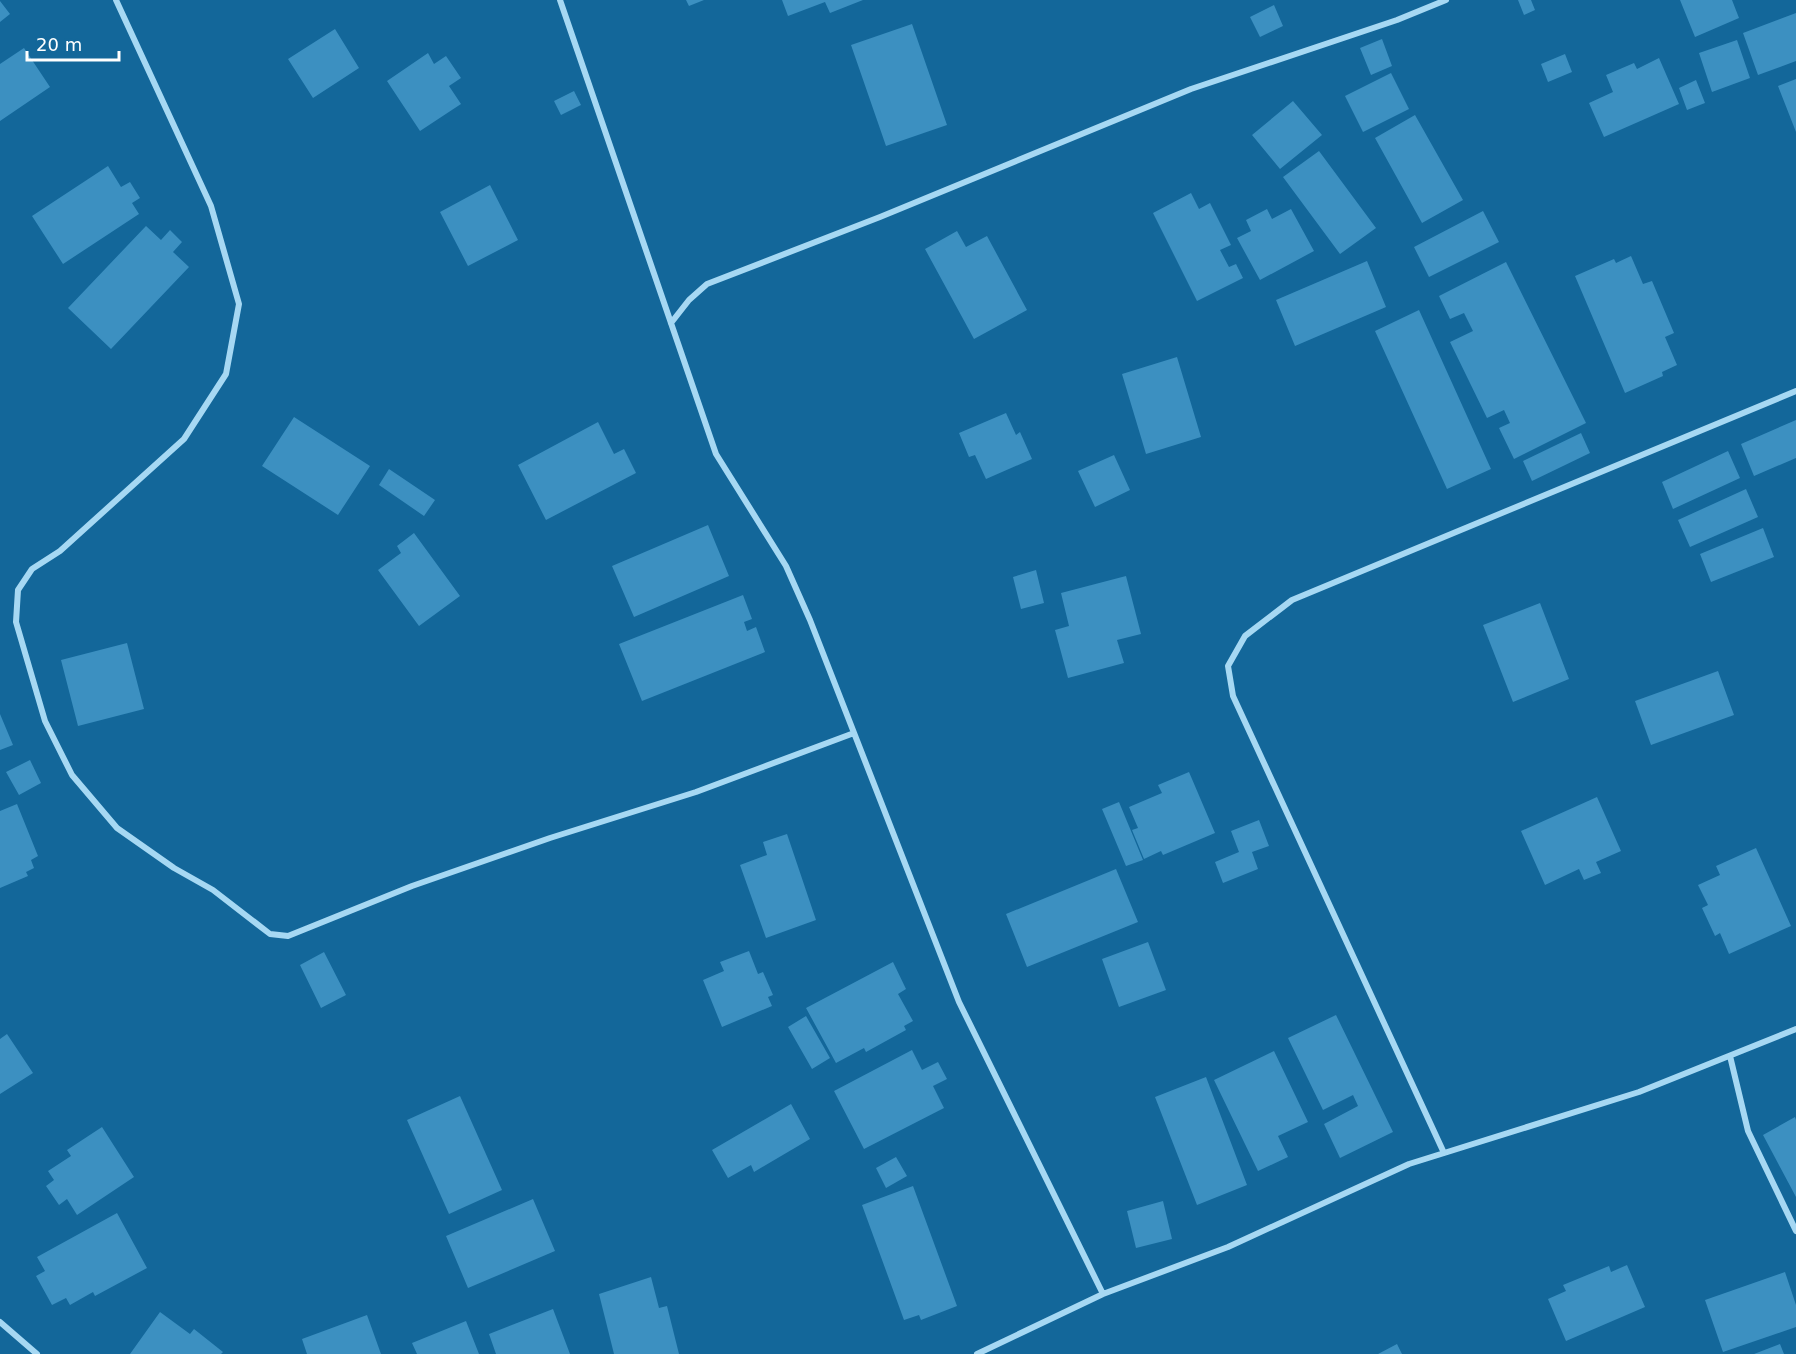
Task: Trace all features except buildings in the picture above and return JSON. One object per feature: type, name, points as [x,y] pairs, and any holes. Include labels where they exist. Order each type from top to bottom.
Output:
[{"type":"street","points":[[116,0],[211,206],[239,304],[226,374],[184,439],[60,551],[32,569],[18,590],[16,622],[32,667],[45,721],[72,775],[117,828],[174,868],[213,890],[270,934],[288,936],[412,886],[550,838],[696,792],[854,733]]},
{"type":"street","points":[[560,0],[716,454],[786,566],[810,620],[959,1002],[1103,1294]]},
{"type":"street","points":[[671,323],[689,300],[707,284],[880,217],[1191,88],[1397,20],[1446,0]]},
{"type":"street","points":[[1444,1153],[1233,696],[1228,666],[1245,636],[1292,600],[1796,391]]},
{"type":"street","points":[[977,1354],[1103,1294],[1228,1247],[1409,1164],[1639,1092],[1796,1029]]},
{"type":"street","points":[[1730,1056],[1748,1131],[1796,1231]]},
{"type":"street","points":[[0,1322],[37,1354]]}]
